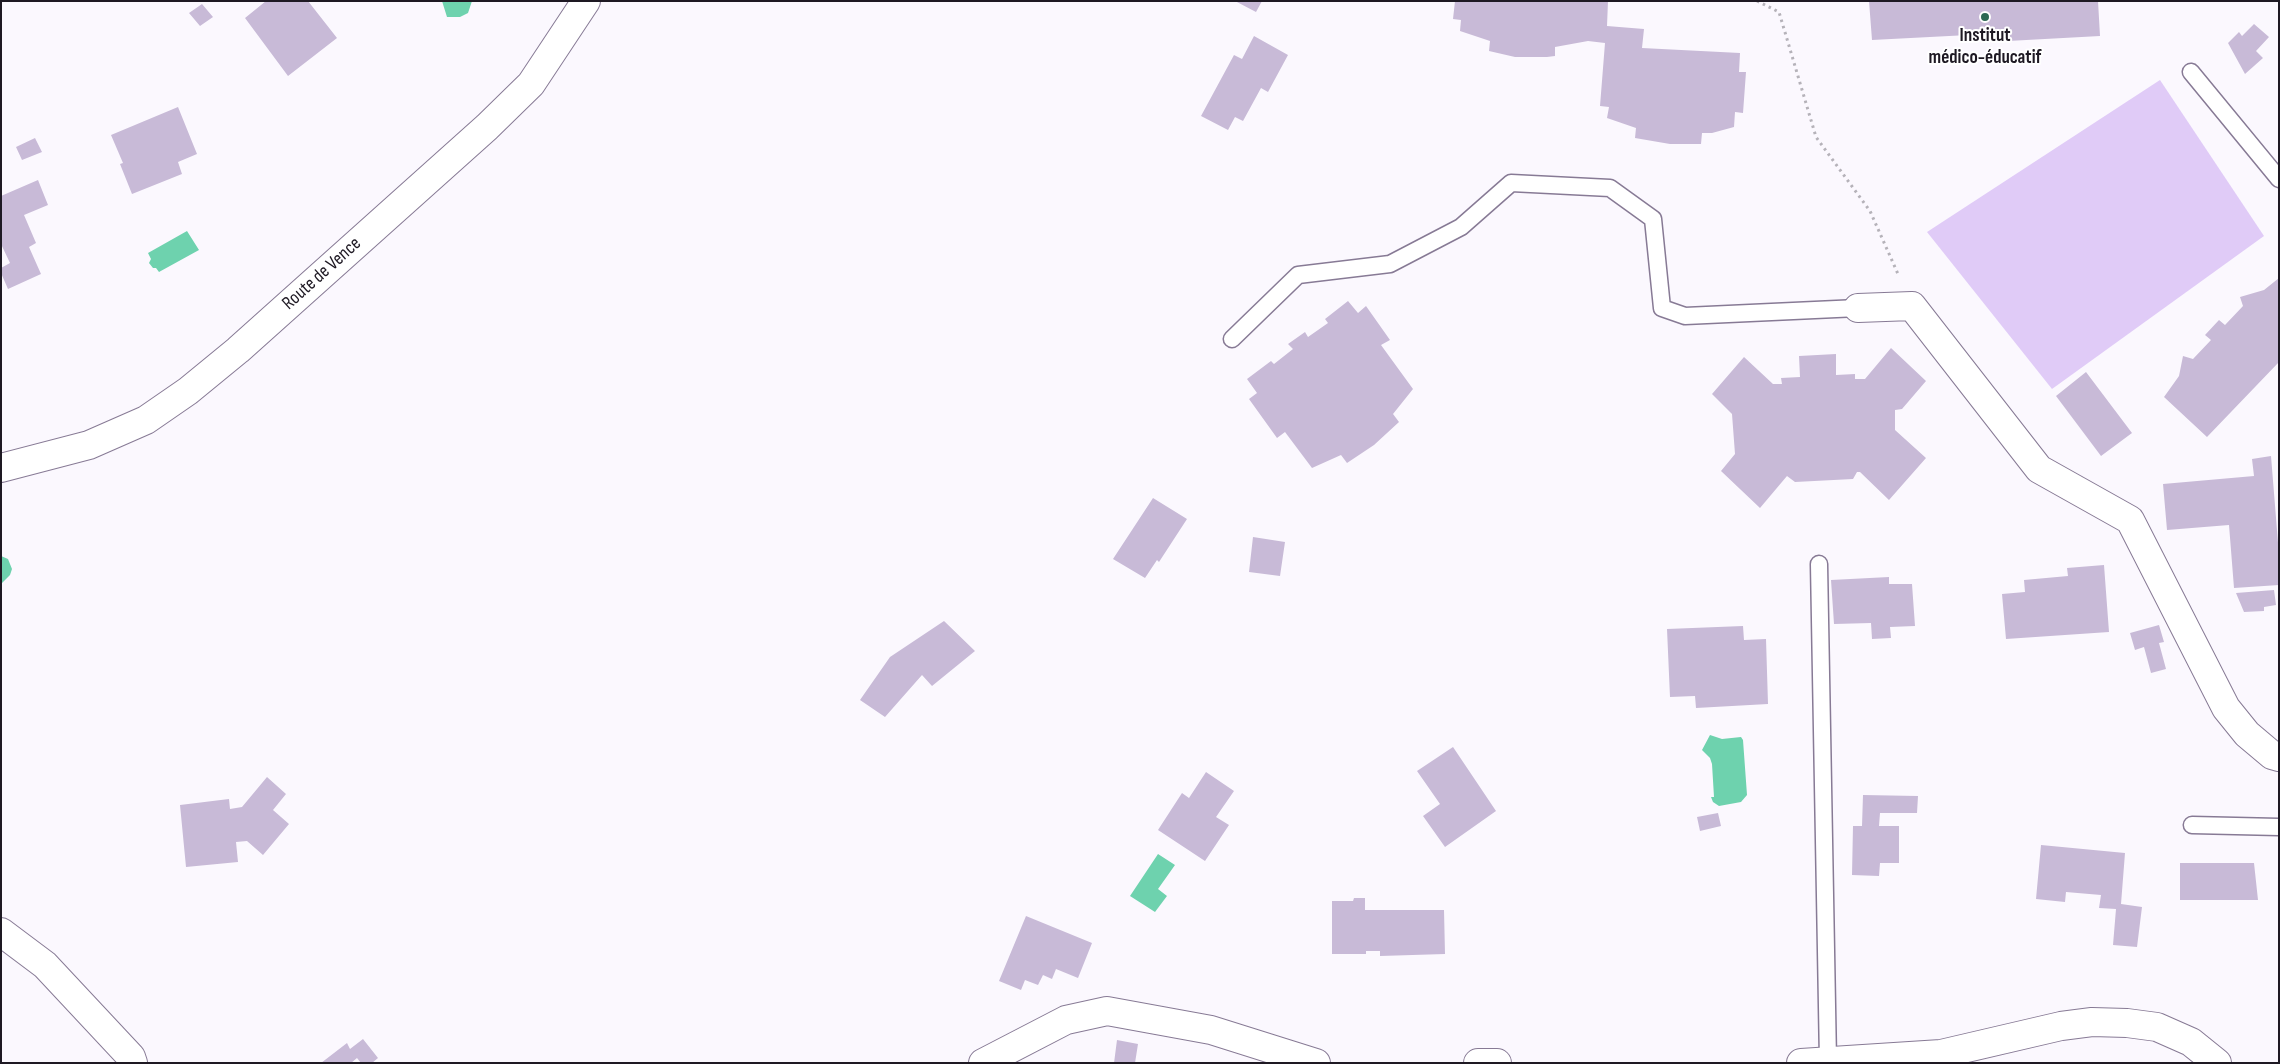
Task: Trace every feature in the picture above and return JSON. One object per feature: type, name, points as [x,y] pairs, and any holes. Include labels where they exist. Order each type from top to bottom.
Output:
[{"type":"street","name":"Route de Vence","points":[[1,468],[89,445],[146,420],[188,391],[245,343],[487,128],[530,84],[586,1]]},
{"type":"street","points":[[1858,308],[1912,306],[2039,469],[2130,520],[2226,708],[2247,734],[2272,755],[2279,757]]},
{"type":"street","points":[[1,932],[46,965],[131,1057],[133,1063]]},
{"type":"street","points":[[983,1063],[1066,1020],[1107,1011],[1211,1030],[1316,1063]]},
{"type":"street","points":[[1801,1063],[1941,1054],[2061,1026],[2092,1022],[2128,1023],[2158,1027],[2191,1042],[2217,1063]]},
{"type":"street","points":[[1478,1063],[1497,1063]]},
{"type":"lane","points":[[2191,72],[2279,179]]},
{"type":"lane","points":[[1232,339],[1298,276],[1390,264],[1461,227],[1511,183],[1610,188],[1653,219],[1662,308],[1685,316],[1858,308]]},
{"type":"lane","points":[[1819,564],[1828,1061]]},
{"type":"lane","points":[[2192,825],[2279,826]]},
{"type":"path","points":[[1757,1],[1779,12],[1816,137],[1870,211],[1912,306]]},
{"type":"shaded area","points":[[442,1],[472,1],[468,13],[460,17],[447,17]]},
{"type":"shaded area","points":[[2160,80],[2264,236],[2052,389],[1927,232]]},
{"type":"shaded area","points":[[187,231],[199,250],[159,272],[156,268],[153,268],[149,263],[151,259],[148,253]]},
{"type":"shaded area","points":[[1,556],[8,559],[12,569],[10,575],[1,584]]},
{"type":"shaded area","points":[[1710,735],[1722,739],[1741,737],[1743,740],[1747,795],[1741,802],[1719,806],[1713,802],[1711,797],[1714,797],[1712,764],[1710,758],[1702,750]]},
{"type":"shaded area","points":[[1158,854],[1175,865],[1158,889],[1167,896],[1155,912],[1130,896]]},
{"type":"building","points":[[266,1],[308,1],[337,38],[288,76],[245,18]]},
{"type":"building","points":[[1235,1],[1262,1],[1256,12]]},
{"type":"building","points":[[1455,1],[1608,1],[1607,26],[1644,29],[1642,48],[1740,53],[1739,72],[1746,72],[1743,113],[1735,112],[1734,127],[1712,133],[1702,133],[1701,144],[1670,144],[1635,138],[1636,128],[1607,118],[1609,107],[1600,106],[1605,43],[1588,41],[1555,47],[1555,56],[1547,57],[1515,57],[1489,51],[1490,41],[1460,31],[1461,20],[1453,19]]},
{"type":"building","name":"Institut médico-éducatif","points":[[1869,1],[2098,1],[2100,36],[2008,41],[2007,33],[1872,40]]},
{"type":"building","points":[[202,4],[213,17],[200,26],[189,13]]},
{"type":"building","points":[[2254,24],[2269,37],[2256,51],[2263,58],[2245,74],[2228,43],[2239,32],[2242,36]]},
{"type":"building","points":[[1254,36],[1288,55],[1268,92],[1261,88],[1243,121],[1235,117],[1228,130],[1201,116],[1234,55],[1242,59]]},
{"type":"building","points":[[178,107],[197,154],[178,162],[182,174],[132,194],[120,164],[123,163],[111,135]]},
{"type":"building","points":[[35,138],[42,152],[22,160],[16,147]]},
{"type":"building","points":[[38,180],[48,205],[24,215],[36,243],[29,247],[41,274],[8,289],[1,273],[1,268],[10,263],[1,244],[1,196]]},
{"type":"building","points":[[2279,278],[2279,362],[2207,437],[2164,397],[2179,376],[2183,356],[2193,359],[2211,340],[2205,335],[2219,320],[2225,325],[2243,306],[2240,297],[2264,290]]},
{"type":"building","points":[[1348,301],[1358,313],[1366,306],[1390,340],[1381,345],[1413,389],[1393,414],[1399,422],[1374,445],[1347,463],[1341,455],[1312,468],[1285,432],[1277,438],[1249,399],[1257,393],[1247,379],[1271,361],[1274,364],[1293,349],[1288,344],[1305,332],[1308,337],[1328,323],[1325,319]]},
{"type":"building","points":[[1891,348],[1926,381],[1902,409],[1895,410],[1895,430],[1926,458],[1889,500],[1860,472],[1857,472],[1853,479],[1795,482],[1787,476],[1760,508],[1721,471],[1735,454],[1732,414],[1712,394],[1744,357],[1773,384],[1782,384],[1781,378],[1800,377],[1799,356],[1836,354],[1836,375],[1855,374],[1855,379],[1865,379]]},
{"type":"building","points":[[2086,372],[2132,433],[2101,456],[2056,396]]},
{"type":"building","points":[[2271,456],[2279,555],[2279,585],[2234,588],[2229,525],[2167,530],[2163,484],[2254,476],[2252,459]]},
{"type":"building","points":[[1153,498],[1187,519],[1159,562],[1157,560],[1145,578],[1113,559]]},
{"type":"building","points":[[1253,537],[1285,542],[1280,576],[1249,572]]},
{"type":"building","points":[[2104,565],[2109,632],[2006,639],[2002,594],[2025,592],[2024,580],[2068,576],[2067,568]]},
{"type":"building","points":[[1889,577],[1889,584],[1912,584],[1915,626],[1890,627],[1891,638],[1872,639],[1871,623],[1834,624],[1831,580]]},
{"type":"building","points":[[2274,590],[2276,605],[2264,607],[2264,611],[2244,612],[2236,593]]},
{"type":"building","points":[[944,621],[975,651],[932,686],[922,675],[885,717],[860,700],[890,657]]},
{"type":"building","points":[[2159,625],[2164,642],[2159,643],[2166,669],[2151,673],[2144,647],[2135,650],[2130,633]]},
{"type":"building","points":[[1743,626],[1744,640],[1766,639],[1768,704],[1696,708],[1695,696],[1670,697],[1667,629]]},
{"type":"building","points":[[1453,747],[1496,811],[1445,847],[1423,816],[1440,804],[1417,771]]},
{"type":"building","points":[[1206,772],[1234,791],[1216,817],[1229,825],[1205,861],[1158,830],[1182,793],[1189,798]]},
{"type":"building","points":[[267,777],[286,794],[273,810],[289,824],[263,855],[247,841],[236,842],[238,862],[186,867],[180,805],[229,799],[230,809],[242,807]]},
{"type":"building","points":[[1863,795],[1918,796],[1917,813],[1880,813],[1879,826],[1899,826],[1899,863],[1880,863],[1879,876],[1852,875],[1853,826],[1862,826]]},
{"type":"building","points":[[1718,813],[1721,826],[1700,831],[1697,817]]},
{"type":"building","points":[[2041,845],[2125,853],[2121,904],[2142,907],[2137,947],[2113,945],[2116,909],[2099,908],[2101,895],[2066,892],[2065,902],[2036,899]]},
{"type":"building","points":[[2180,863],[2254,863],[2258,900],[2180,900]]},
{"type":"building","points":[[1354,898],[1365,898],[1365,910],[1444,910],[1445,954],[1380,956],[1380,951],[1366,951],[1366,954],[1332,954],[1332,901],[1353,901]]},
{"type":"building","points":[[1026,916],[1092,943],[1078,978],[1056,969],[1052,979],[1043,975],[1038,985],[1025,980],[1021,990],[999,981]]},
{"type":"building","points":[[363,1039],[378,1058],[372,1063],[361,1063],[357,1058],[351,1063],[321,1063],[347,1043],[350,1049]]},
{"type":"building","points":[[1117,1040],[1138,1044],[1135,1063],[1114,1063]]},
{"type":"place","name":"Institut médico-éducatif","points":[[1985,17]]}]
